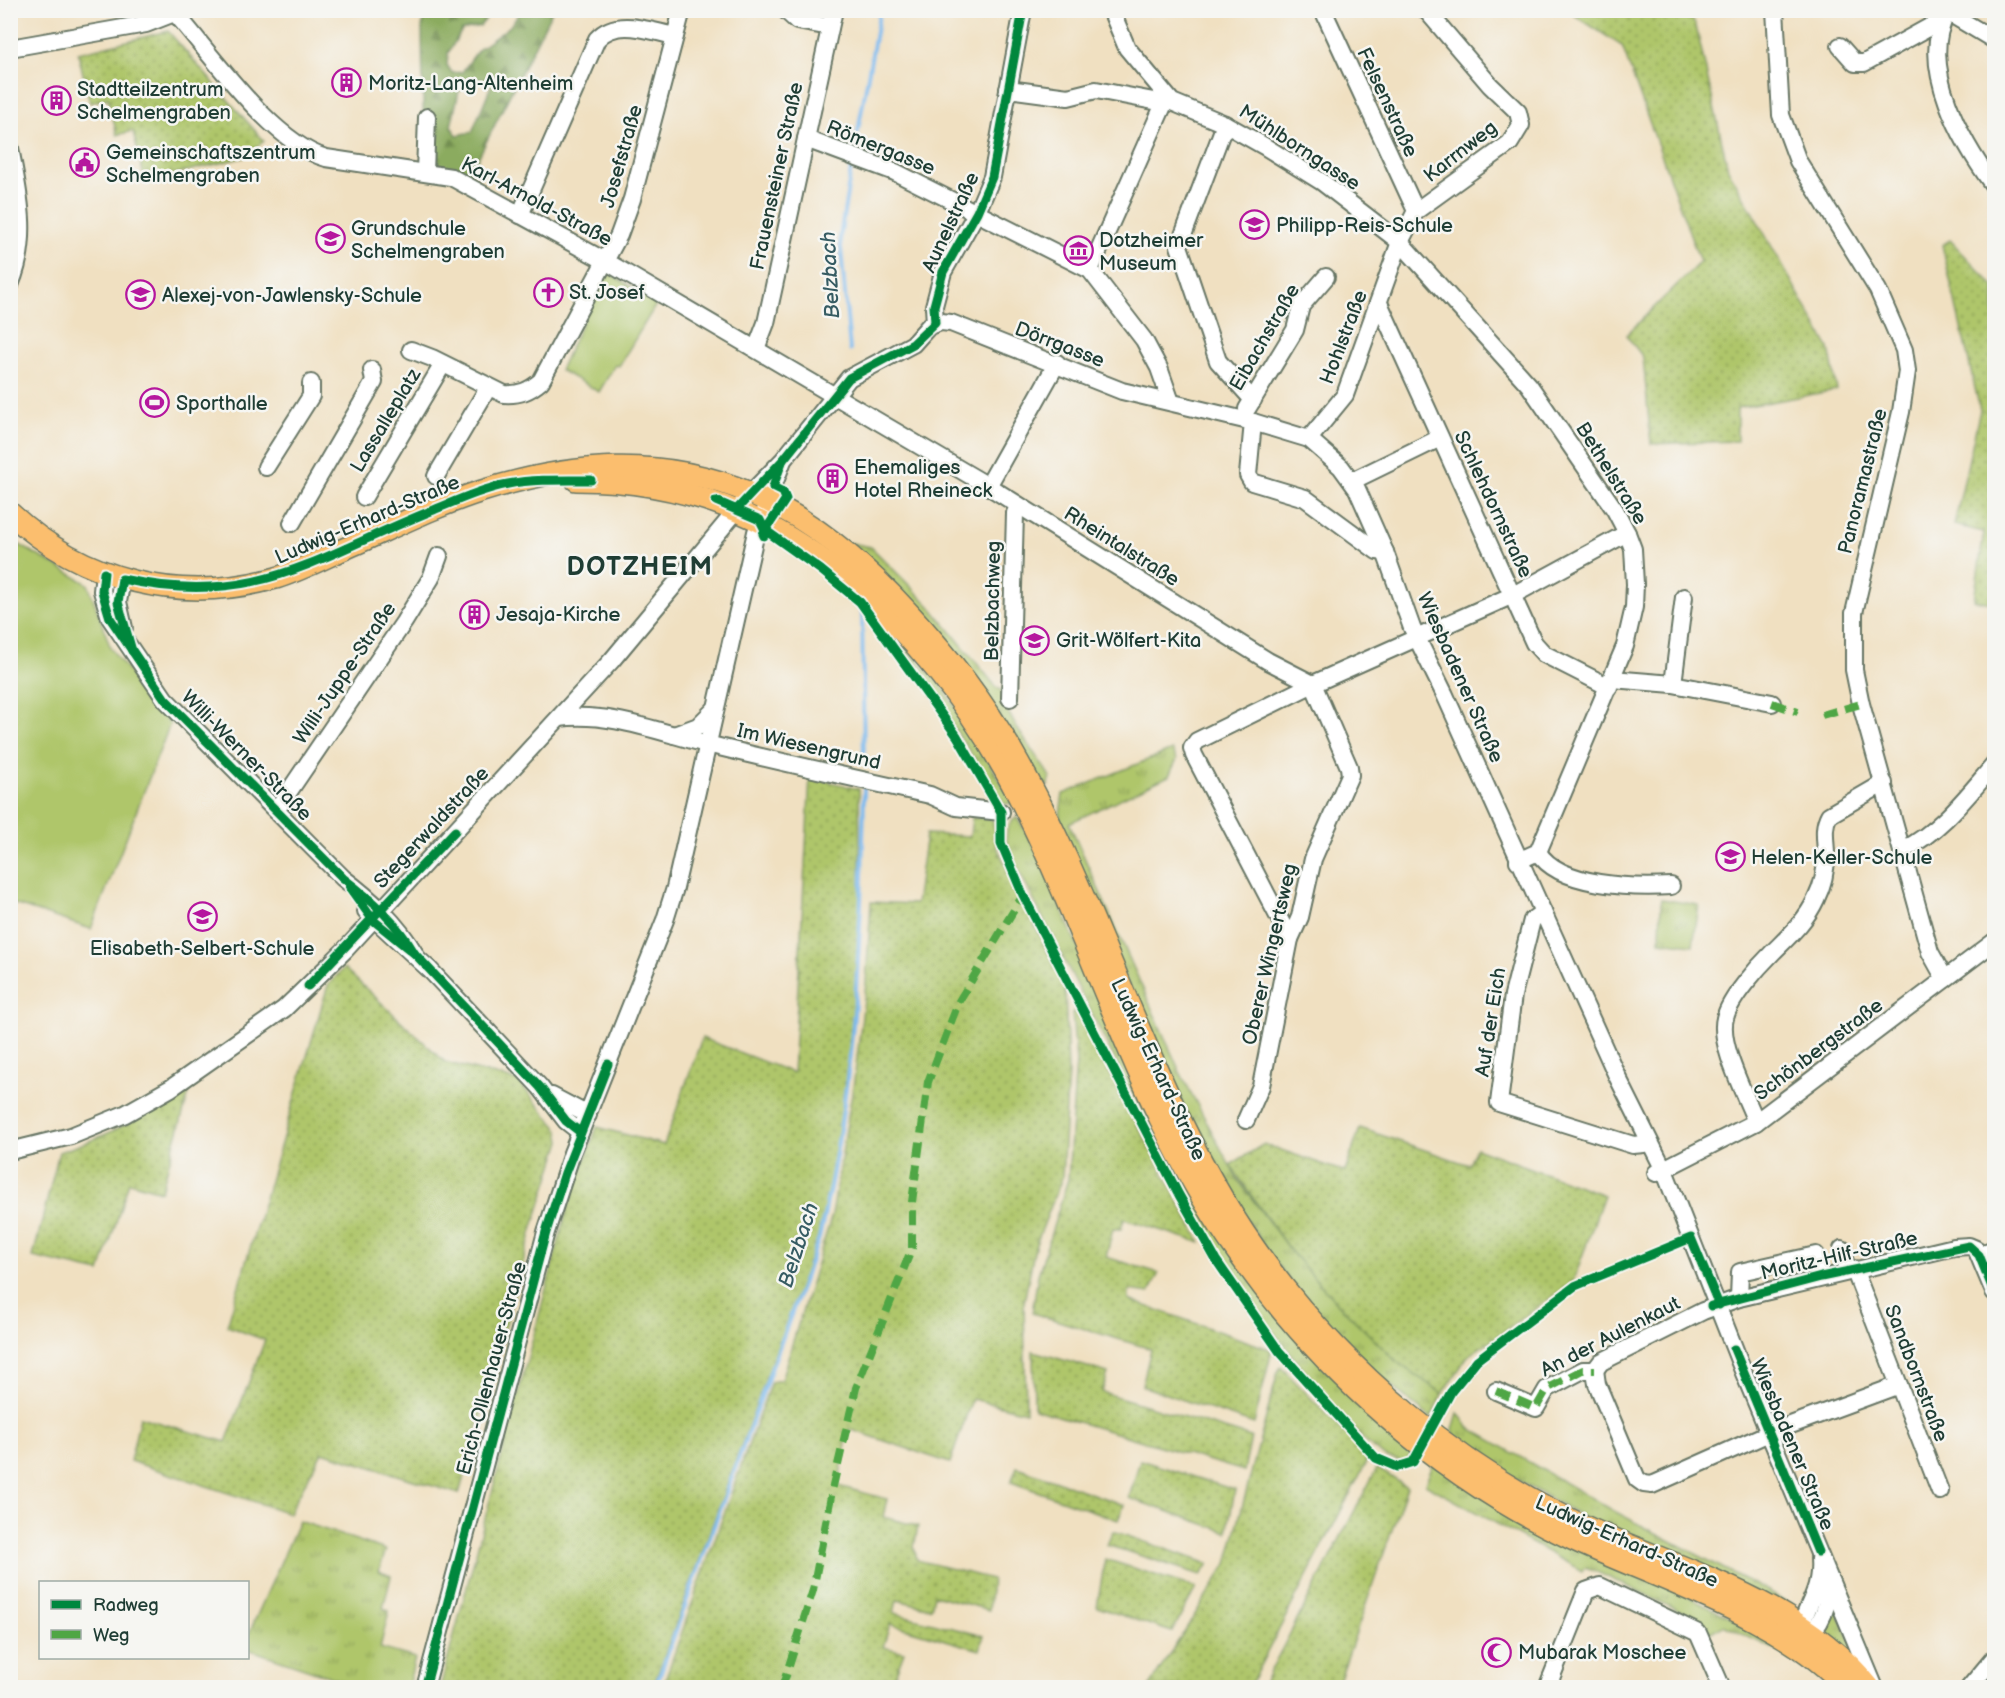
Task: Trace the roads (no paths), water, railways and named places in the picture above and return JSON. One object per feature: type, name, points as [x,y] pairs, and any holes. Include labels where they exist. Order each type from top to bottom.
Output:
[{"type":"main road","name":"Ludwig-Erhard-Straße","points":[[10,513],[50,545],[113,576],[187,589],[230,587],[275,578],[480,492],[553,472],[623,466],[705,479],[813,528],[840,548],[891,594],[929,634],[974,690],[1040,821],[1131,1054],[1185,1167],[1236,1250],[1298,1331],[1388,1417],[1483,1488],[1567,1537],[1755,1621],[1803,1634],[1839,1655],[1870,1688]]},
{"type":"main road","name":"Ludwig-Erhard-Straße","points":[[509,484],[591,480],[656,486],[707,498],[737,509],[759,505]]},
{"type":"main road","name":"Ludwig-Erhard-Straße","points":[[759,505],[780,532],[836,569],[879,607],[916,645],[960,699],[1024,789]]},
{"type":"main road","name":"Ludwig-Erhard-Straße","points":[[1803,1634],[1847,1688]]},
{"type":"street","name":"Josefstraße","points":[[443,364],[504,394],[517,395],[532,389],[541,381],[607,262],[632,199],[682,10]]},
{"type":"street","points":[[785,10],[797,21],[832,19]]},
{"type":"street","name":"Aunelstraße","points":[[935,322],[934,306],[947,263],[977,212],[992,177],[1023,10]]},
{"type":"street","name":"Mühlborngasse","points":[[1111,10],[1127,48],[1165,100],[1225,124],[1322,182],[1400,242]]},
{"type":"street","name":"Felsenstraße","points":[[1323,10],[1416,211]]},
{"type":"street","name":"Karrnweg","points":[[1416,211],[1510,143],[1521,125],[1518,112],[1490,85],[1426,10]]},
{"type":"street","name":"Panoramastraße","points":[[1775,10],[1781,115],[1788,141],[1878,290],[1904,350],[1905,391],[1859,584],[1853,637],[1854,670],[1861,704],[1930,952],[1945,979]]},
{"type":"street","points":[[10,48],[146,24],[179,12]]},
{"type":"street","name":"Karl-Arnold-Straße","points":[[179,12],[269,121],[310,154],[451,177],[607,262],[833,395]]},
{"type":"street","points":[[1945,15],[1995,40]]},
{"type":"street","points":[[1840,46],[1855,63],[1864,63],[1945,15]]},
{"type":"street","points":[[1945,15],[1938,43],[1939,62],[1951,112],[1972,156],[1995,186]]},
{"type":"street","name":"Frauensteiner Straße","points":[[756,349],[766,323],[832,19]]},
{"type":"street","points":[[520,215],[597,39],[604,31],[615,26],[675,36]]},
{"type":"street","points":[[1008,88],[1068,97],[1096,90],[1165,100],[1090,270]]},
{"type":"street","points":[[424,172],[427,117]]},
{"type":"street","points":[[1225,124],[1179,246],[1218,361],[1253,400]]},
{"type":"street","name":"Römergasse","points":[[806,139],[895,172],[1090,270],[1144,340],[1160,368],[1171,402]]},
{"type":"street","points":[[10,148],[20,199],[22,241],[18,267],[10,285]]},
{"type":"street","points":[[1400,242],[1416,211]]},
{"type":"street","name":"Hohlstraße","points":[[1309,439],[1344,395],[1400,242]]},
{"type":"street","name":"Bethelstraße","points":[[1400,242],[1529,385],[1615,510],[1627,533],[1635,567],[1634,607],[1625,646],[1538,852]]},
{"type":"street","name":"Eibachstraße","points":[[1247,421],[1253,400],[1295,330],[1301,306],[1326,277]]},
{"type":"street","name":"Schlehdornstraße","points":[[1379,303],[1534,643],[1541,652],[1610,683]]},
{"type":"street","points":[[759,505],[783,460],[833,395],[849,378],[913,344],[935,322]]},
{"type":"street","name":"Dörrgasse","points":[[935,322],[951,323],[993,341],[1057,363],[1122,391],[1171,402]]},
{"type":"street","name":"Lassalleplatz","points":[[364,497],[443,364],[411,350]]},
{"type":"street","points":[[988,486],[1057,363]]},
{"type":"street","name":"Lassalleplatz","points":[[292,523],[374,382],[372,370]]},
{"type":"street","points":[[266,466],[311,396],[311,383]]},
{"type":"street","points":[[436,476],[488,388]]},
{"type":"street","name":"Rheintalstraße","points":[[833,395],[988,486],[1249,649],[1313,684]]},
{"type":"street","name":"Wiesbadener Straße","points":[[1171,402],[1309,439],[1333,459],[1352,482],[1385,552],[1418,639],[1660,1172],[1829,1576],[1827,1607],[1803,1634]]},
{"type":"street","points":[[1247,421],[1248,475],[1252,482],[1305,498],[1377,551],[1385,552]]},
{"type":"street","points":[[1352,482],[1440,438]]},
{"type":"street","name":"Erich-Ollenhauer-Straße","points":[[425,1688],[546,1232],[580,1132],[665,920],[675,888],[751,553],[759,505]]},
{"type":"street","name":"Belzbachweg","points":[[1010,698],[1015,513],[1019,506]]},
{"type":"street","name":"Stegerwaldstraße","points":[[10,1151],[71,1136],[103,1124],[171,1088],[284,1008],[377,915],[593,681],[737,509]]},
{"type":"street","points":[[751,553],[766,539],[780,532]]},
{"type":"street","points":[[1290,939],[1194,755],[1193,745],[1313,684],[1513,595],[1627,533]]},
{"type":"street","name":"Willi-Juppe-Straße","points":[[277,809],[404,622],[431,578],[439,556]]},
{"type":"street","name":"Willi-Werner-Straße","points":[[113,576],[102,591],[105,604],[116,630],[165,699],[277,809],[377,915],[401,930],[415,954],[540,1087],[566,1121],[580,1132]]},
{"type":"street","points":[[1673,684],[1684,597]]},
{"type":"street","points":[[593,681],[592,698],[607,719]]},
{"type":"street","points":[[1610,683],[1673,684],[1772,704]]},
{"type":"street","name":"Oberer Wingertsweg","points":[[1246,1120],[1260,1086],[1290,939],[1300,917],[1313,860],[1348,781],[1349,767],[1313,684]]},
{"type":"street","points":[[674,735],[698,726],[715,708]]},
{"type":"street","name":"Im Wiesengrund","points":[[559,718],[591,716],[607,719],[708,745],[930,795],[956,807],[1001,812]]},
{"type":"street","points":[[1903,850],[1921,841],[1937,827],[1995,765]]},
{"type":"street","points":[[1756,1122],[1727,1046],[1724,1020],[1727,1010],[1760,965],[1796,929],[1812,907],[1824,878],[1824,828],[1829,815],[1884,783]]},
{"type":"street","points":[[1518,861],[1538,852],[1548,865],[1561,872],[1621,887],[1671,886]]},
{"type":"street","name":"Auf der Eich","points":[[1543,912],[1532,920],[1513,995],[1499,1103],[1633,1145],[1644,1144]]},
{"type":"street","name":"Schönbergstraße","points":[[1660,1172],[1756,1122],[1995,942]]},
{"type":"street","name":"Wiesbadener Straße","points":[[1617,1076],[1644,1144],[1660,1172]]},
{"type":"street","name":"Willi-Werner-Straße","points":[[540,1087],[570,1108],[588,1116]]},
{"type":"street","name":"Moritz-Hilf-Straße","points":[[1842,1249],[1851,1270]]},
{"type":"street","points":[[1981,1250],[1995,1292]]},
{"type":"street","name":"Moritz-Hilf-Straße","points":[[1715,1306],[1851,1270],[1981,1250]]},
{"type":"street","name":"Moritz-Hilf-Straße","points":[[1739,1298],[1740,1272],[1816,1255],[1821,1277]]},
{"type":"street","name":"Sandbornstraße","points":[[1851,1270],[1940,1491]]},
{"type":"street","name":"An der Aulenkaut","points":[[1496,1391],[1536,1408],[1547,1389],[1583,1370],[1594,1370],[1601,1362],[1715,1306]]},
{"type":"street","points":[[1594,1370],[1596,1384],[1636,1479],[1644,1484],[1652,1485],[1769,1433],[1899,1385]]},
{"type":"street","name":"Wiesbadener Straße","points":[[1803,1634],[1815,1598],[1820,1567],[1818,1552]]},
{"type":"street","points":[[1829,1576],[1875,1688]]},
{"type":"street","points":[[1547,1688],[1586,1591],[1600,1586],[1698,1632],[1722,1688]]},
{"type":"street","points":[[1969,1688],[1995,1658]]},
{"type":"waterway","name":"Belzbach","points":[[855,147],[880,10]]},
{"type":"waterway","name":"Belzbach","points":[[850,350],[840,237],[852,162]]},
{"type":"waterway","name":"Belzbach","points":[[862,609],[864,763]]},
{"type":"waterway","name":"Belzbach","points":[[655,1688],[819,1238],[841,1127],[854,1015],[861,902],[864,789]]},
{"type":"place","name":"Moritz-Lang-Altenheim","points":[[347,83]]},
{"type":"place","name":"Stadtteilzentrum Schelmengraben","points":[[56,100]]},
{"type":"place","name":"Gemeinschaftszentrum Schelmengraben","points":[[85,163]]},
{"type":"place","name":"Philipp-Reis-Schule","points":[[1255,225]]},
{"type":"place","name":"Grundschule Schelmengraben","points":[[330,239]]},
{"type":"place","name":"Dotzheimer Museum","points":[[1078,251]]},
{"type":"place","name":"St. Josef","points":[[548,292]]},
{"type":"place","name":"Alexej-von-Jawlensky-Schule","points":[[141,295]]},
{"type":"place","name":"Sporthalle","points":[[155,403]]},
{"type":"place","name":"Ehemaliges Hotel Rheineck","points":[[833,479]]},
{"type":"place","name":"Jesaja-Kirche","points":[[475,614]]},
{"type":"place","name":"Grit-Wölfert-Kita","points":[[1035,640]]},
{"type":"place","name":"Helen-Keller-Schule","points":[[1730,857]]},
{"type":"place","name":"Elisabeth-Selbert-Schule","points":[[202,917]]},
{"type":"place","name":"Mubarak Moschee","points":[[1497,1652]]},
{"type":"district","name":"DOTZHEIM","points":[[640,566]]}]
